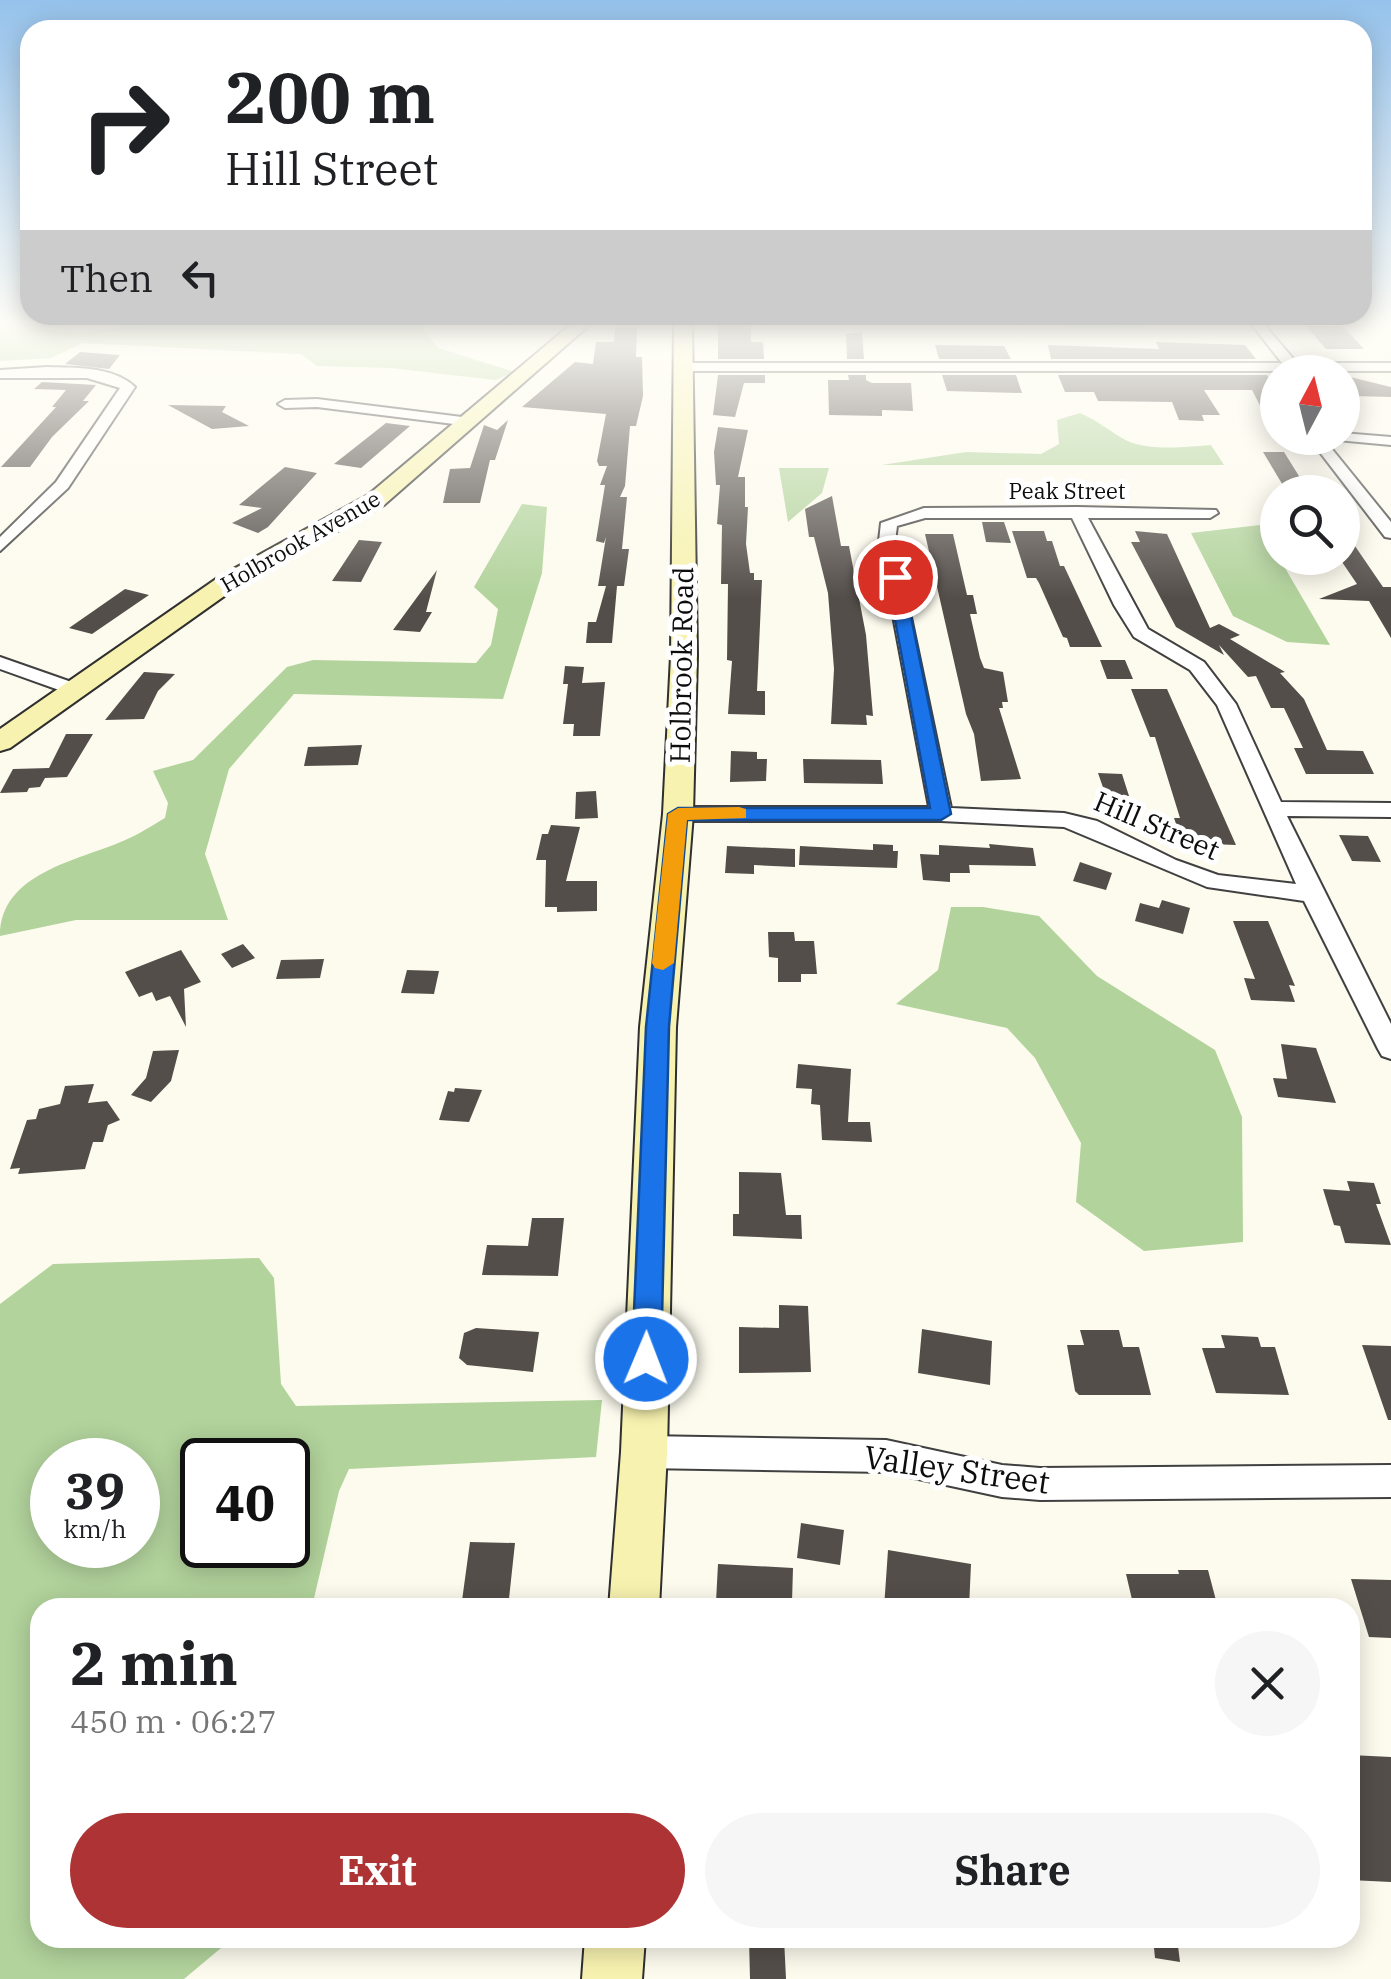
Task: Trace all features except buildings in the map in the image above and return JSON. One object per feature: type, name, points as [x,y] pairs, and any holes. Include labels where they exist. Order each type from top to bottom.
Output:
[{"type":"street","points":[[0,546],[62,486],[110,413]]},
{"type":"street","points":[[400,413],[470,422]]},
{"type":"street","name":"Holbrook Avenue","points":[[0,742],[228,582],[376,500],[480,413]]},
{"type":"street","name":"Holbrook Road","points":[[635,1598],[644,1452],[657,1045],[678,814],[684,656],[683,413]]},
{"type":"street","points":[[1360,436],[1391,442]]},
{"type":"street","points":[[1329,455],[1391,533]]},
{"type":"street","points":[[1077,512],[1122,604],[1142,633],[1197,666],[1216,689],[1312,894],[1391,1049]]},
{"type":"street","name":"Peak Street","points":[[941,814],[888,523],[924,513],[1210,512]]},
{"type":"street","points":[[0,662],[73,689]]},
{"type":"street","points":[[1274,809],[1391,810]]},
{"type":"street","name":"Hill Street","points":[[678,814],[941,814],[1064,820],[1089,826],[1168,865],[1215,882],[1312,894]]},
{"type":"street","name":"Valley Street","points":[[644,1452],[868,1454],[1040,1484],[1391,1481]]},
{"type":"street","points":[[612,1979],[614,1948]]},
{"type":"green space","points":[[1081,413],[1142,445],[1211,445],[1224,465],[882,465],[966,452],[1041,454],[1059,444],[1057,420]]},
{"type":"green space","points":[[779,468],[829,468],[822,493],[788,522]]},
{"type":"green space","points":[[522,504],[547,507],[542,573],[503,699],[294,694],[229,769],[205,854],[228,920],[76,920],[0,936],[3,915],[13,897],[27,884],[44,872],[129,839],[165,818],[168,803],[153,771],[193,760],[287,667],[313,660],[476,663],[491,645],[498,609],[474,587]]},
{"type":"green space","points":[[1260,525],[1260,575],[1289,575],[1330,645],[1287,642],[1233,616],[1191,533]]},
{"type":"green space","points":[[951,907],[983,907],[1039,916],[1097,976],[1215,1050],[1242,1117],[1243,1242],[1144,1251],[1076,1202],[1081,1143],[1035,1058],[1007,1028],[896,1004],[938,970]]},
{"type":"green space","points":[[259,1258],[274,1278],[281,1384],[296,1406],[602,1400],[596,1457],[349,1469],[339,1491],[314,1598],[30,1598],[30,1948],[221,1948],[184,1979],[0,1979],[0,1304],[53,1264]]},
{"type":"slow traffic","points":[[663,963],[678,814],[739,813]]},
{"type":"route","points":[[646,1359],[658,1027],[678,814],[941,814],[895,577]]}]
